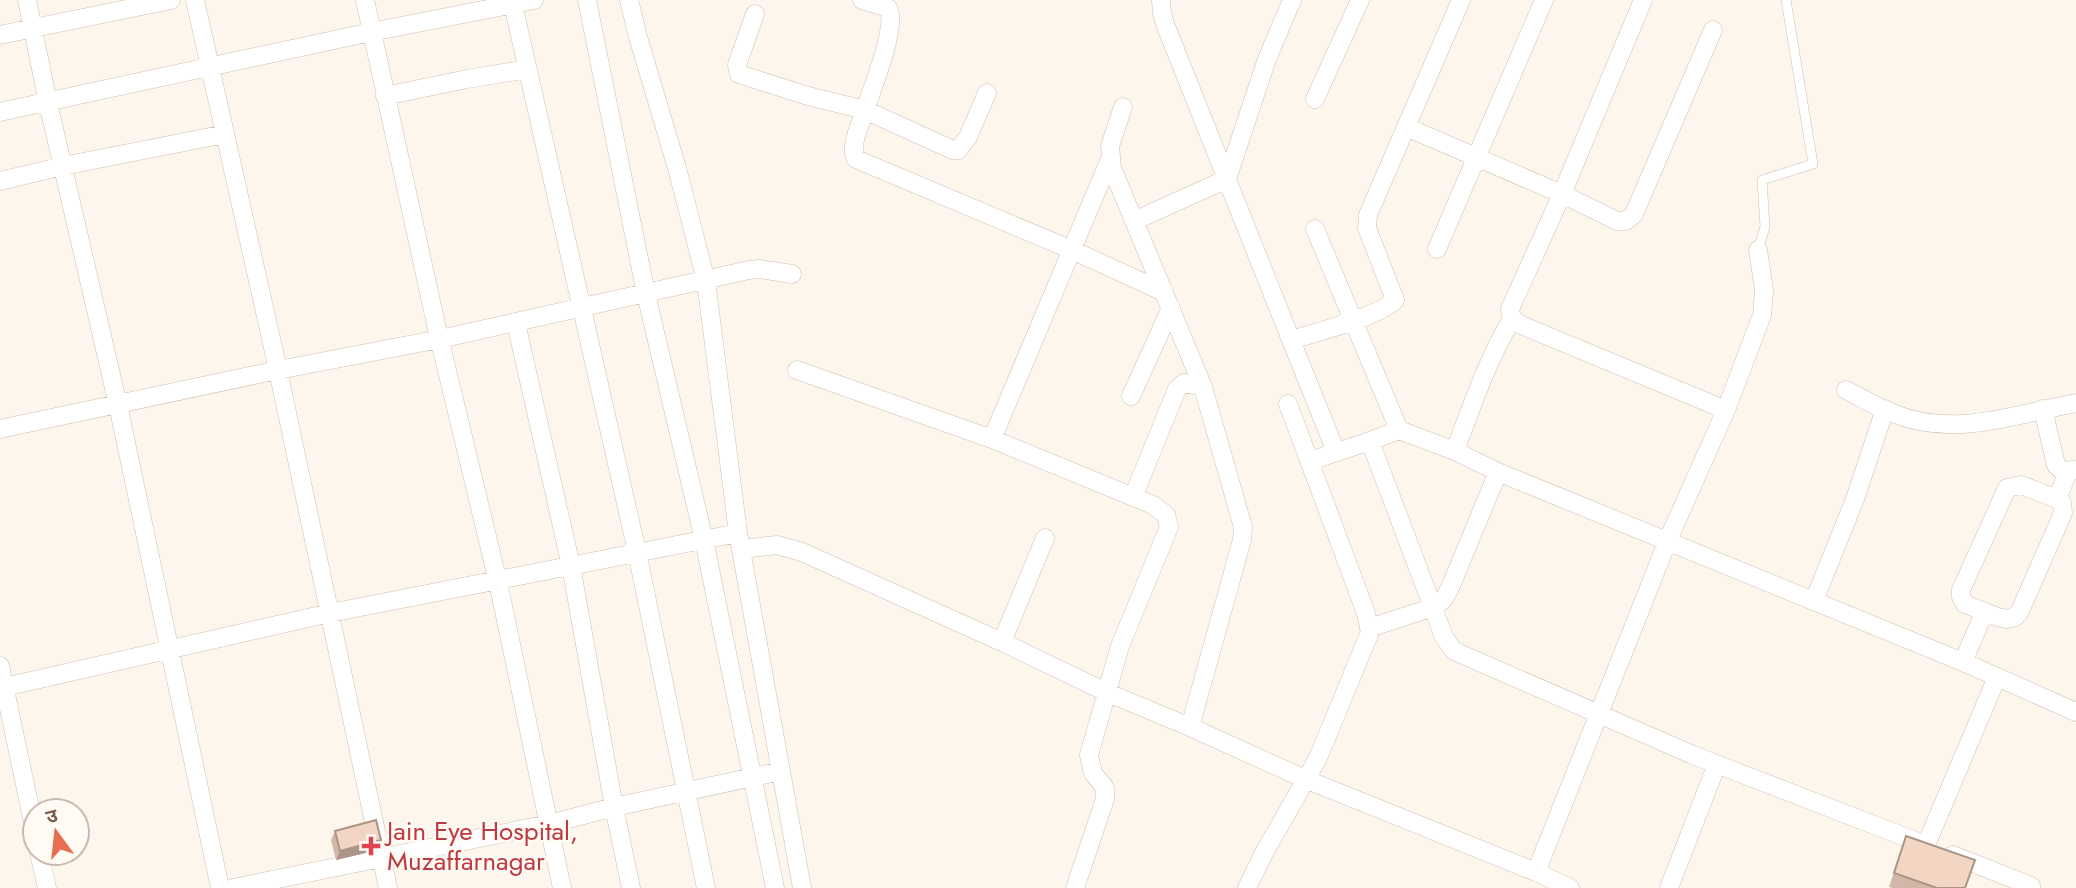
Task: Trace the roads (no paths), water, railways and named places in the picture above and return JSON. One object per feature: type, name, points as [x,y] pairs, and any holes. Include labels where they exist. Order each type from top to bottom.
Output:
[{"type":"street","points":[[27,0],[118,405],[220,888]]},
{"type":"street","points":[[0,35],[171,0]]},
{"type":"street","points":[[195,0],[278,370],[388,888]]},
{"type":"street","points":[[365,0],[440,339],[498,582],[562,888]]},
{"type":"street","points":[[0,112],[513,2],[534,0]]},
{"type":"street","points":[[587,0],[646,293],[704,540],[775,888]]},
{"type":"street","points":[[629,0],[706,281],[740,541],[802,888]]},
{"type":"street","points":[[862,0],[888,8],[891,13],[883,52],[854,146],[856,159],[1072,250],[1168,300]]},
{"type":"street","points":[[1161,0],[1166,24],[1336,452]]},
{"type":"street","points":[[1136,220],[1227,179],[1267,59],[1292,0]]},
{"type":"street","points":[[1315,99],[1360,0]]},
{"type":"street","points":[[1291,340],[1353,321],[1389,306],[1395,300],[1367,228],[1370,208],[1461,0]]},
{"type":"street","points":[[1437,249],[1544,0]]},
{"type":"street","points":[[1455,451],[1485,371],[1512,319],[1510,309],[1562,194],[1643,0]]},
{"type":"street","points":[[513,2],[637,552],[706,888]]},
{"type":"street","points":[[755,14],[737,65],[739,74],[808,96],[865,110],[956,150],[962,148],[986,93]]},
{"type":"street","points":[[1406,128],[1623,222],[1630,219],[1713,30]]},
{"type":"street","points":[[386,96],[528,69]]},
{"type":"street","points":[[992,439],[1110,159],[1110,146],[1123,107]]},
{"type":"street","points":[[0,181],[225,134]]},
{"type":"street","points":[[1110,159],[1203,387],[1243,527],[1242,540],[1189,727]]},
{"type":"street","points":[[1315,229],[1399,430]]},
{"type":"street","points":[[1536,872],[1668,540],[1726,410],[1764,304],[1758,250]]},
{"type":"street","points":[[0,429],[516,323],[759,269],[792,274]]},
{"type":"street","points":[[1131,396],[1168,300]]},
{"type":"street","points":[[1512,319],[1726,410]]},
{"type":"street","points":[[516,323],[571,566],[631,888]]},
{"type":"street","points":[[797,370],[992,439],[1162,510],[1168,521],[1169,527],[1120,646],[1089,761],[1093,774],[1105,788],[1105,799],[1075,888]]},
{"type":"street","points":[[1133,497],[1177,389],[1184,383],[1203,387]]},
{"type":"street","points":[[1846,390],[1895,414],[1958,426],[2076,402]]},
{"type":"street","points":[[1247,888],[1318,758],[1367,642],[1369,628],[1366,613],[1288,404]]},
{"type":"street","points":[[1814,601],[1855,499],[1885,409]]},
{"type":"street","points":[[2043,409],[2056,465],[2059,469],[2072,471],[2057,499]]},
{"type":"street","points":[[1310,461],[1399,430],[1963,662],[2076,712]]},
{"type":"street","points":[[1370,441],[1444,637],[1454,651],[1717,764],[2031,886]]},
{"type":"street","points":[[1369,628],[1434,607],[1443,600],[1498,472]]},
{"type":"street","points":[[2021,485],[2057,499],[2062,503],[2063,513],[2020,611],[2015,617],[2007,619],[1984,612],[1965,604],[1961,590],[2002,494],[2007,488],[2021,485]]},
{"type":"street","points":[[1002,642],[1045,538]]},
{"type":"street","points":[[2,687],[169,652],[330,613],[498,582],[637,552],[704,540],[778,545],[802,552],[1107,692],[1305,779],[1568,887]]},
{"type":"street","points":[[1963,662],[1984,612]]},
{"type":"street","points":[[0,666],[2,687],[27,797]]},
{"type":"street","points":[[1926,845],[1997,677]]},
{"type":"street","points":[[1669,888],[1717,764]]},
{"type":"street","points":[[233,888],[549,824],[781,771]]},
{"type":"street","points":[[42,867],[47,888]]},
{"type":"lane","points":[[1758,250],[1765,227],[1762,180],[1813,164],[1786,0]]},
{"type":"place","name":"Jain Eye Hospital, Muzaffarnagar","points":[[371,846]]}]
